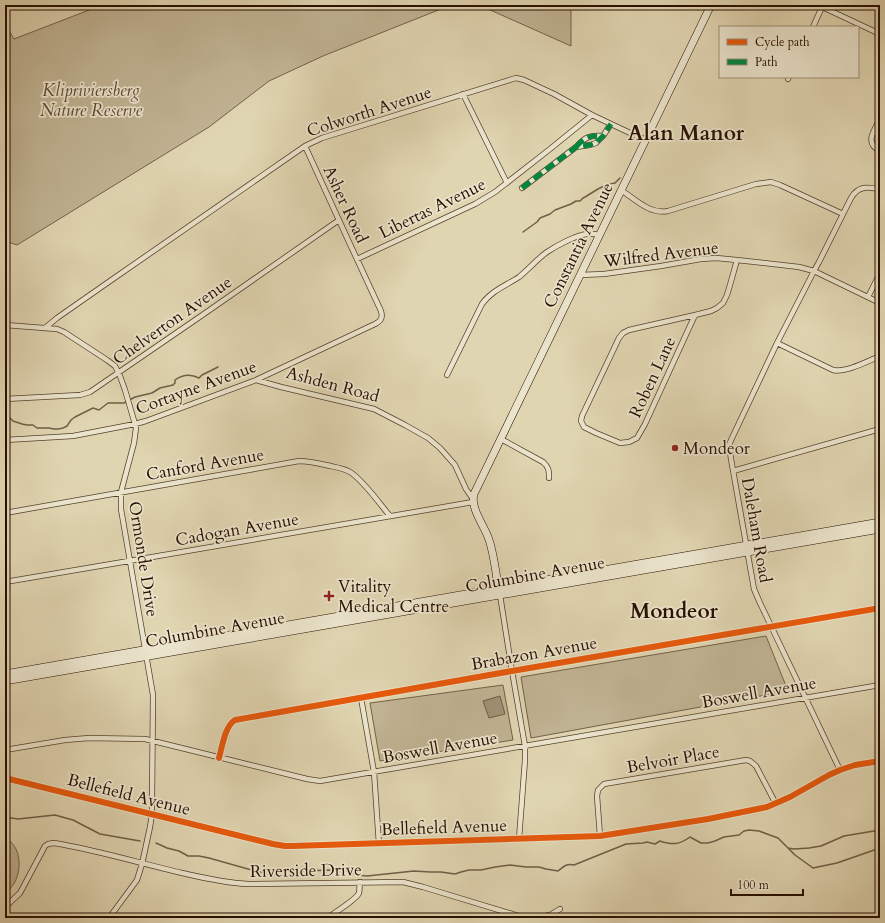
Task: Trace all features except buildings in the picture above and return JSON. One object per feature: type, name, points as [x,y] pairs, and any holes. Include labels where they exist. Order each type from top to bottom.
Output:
[{"type":"main road","name":"Constantia Avenue","points":[[473,501],[475,491],[711,5]]},
{"type":"main road","name":"Ashden Road","points":[[473,501],[489,537],[499,592]]},
{"type":"main road","name":"Columbine Avenue","points":[[844,532],[880,522]]},
{"type":"main road","name":"Columbine Avenue","points":[[5,674],[52,669],[844,532],[880,529]]},
{"type":"main road","name":"Columbine Avenue","points":[[5,681],[52,669]]},
{"type":"street","points":[[813,26],[820,6],[880,34]]},
{"type":"street","name":"Colworth Avenue","points":[[45,328],[57,318],[305,146],[322,138],[512,78],[519,78],[554,94],[592,115],[645,140]]},
{"type":"street","points":[[463,94],[507,183]]},
{"type":"street","name":"Libertas Avenue","points":[[357,259],[482,200],[507,183],[592,115]]},
{"type":"street","points":[[880,119],[871,137],[872,145],[880,151]]},
{"type":"street","points":[[576,147],[596,143],[611,124]]},
{"type":"street","points":[[522,188],[590,136],[603,136]]},
{"type":"street","name":"Asher Road","points":[[305,146],[381,311],[382,317]]},
{"type":"street","points":[[621,190],[650,209],[661,212],[756,184],[772,182],[843,214]]},
{"type":"street","name":"Daleham Road","points":[[840,770],[754,589],[729,449],[730,442],[777,343],[820,262],[854,193],[857,190],[867,187],[880,190]]},
{"type":"street","name":"Chelverton Avenue","points":[[5,399],[83,394],[97,388],[338,220]]},
{"type":"street","points":[[447,375],[484,300],[522,274],[552,249],[583,234],[590,233],[599,235]]},
{"type":"street","name":"Wilfred Avenue","points":[[580,275],[604,274],[716,258],[799,267],[814,271],[880,303]]},
{"type":"street","points":[[695,315],[711,311],[723,303],[730,285],[736,260]]},
{"type":"street","points":[[868,297],[880,273]]},
{"type":"street","name":"Roben Lane","points":[[695,315],[640,435],[626,443],[618,442],[584,427],[581,420],[584,410],[619,338],[623,333],[629,330],[695,315]]},
{"type":"street","name":"Cortayne Avenue","points":[[5,440],[73,436],[135,424],[160,416],[256,380],[375,324],[380,321],[382,317]]},
{"type":"street","name":"Ormonde Drive","points":[[5,325],[57,329],[110,362],[118,373],[128,397],[135,424],[136,432],[134,443],[121,492],[121,509],[153,695],[154,741],[152,814],[139,875],[135,883],[108,918]]},
{"type":"street","points":[[777,343],[833,370],[839,371],[880,356]]},
{"type":"street","name":"Ashden Road","points":[[256,380],[374,409],[405,425],[428,438],[440,448],[455,465],[473,501]]},
{"type":"street","points":[[733,470],[880,429]]},
{"type":"street","points":[[501,439],[548,466],[549,478]]},
{"type":"street","name":"Canford Avenue","points":[[5,512],[299,461],[309,461],[345,470],[354,475],[390,516]]},
{"type":"street","name":"Cadogan Avenue","points":[[5,582],[473,501]]},
{"type":"street","name":"Ashden Road","points":[[499,592],[525,746],[519,839]]},
{"type":"street","name":"Brabazon Avenue","points":[[219,758],[227,729],[231,722],[235,720],[880,608]]},
{"type":"street","name":"Boswell Avenue","points":[[5,750],[65,740],[145,739],[314,781],[325,781],[880,685]]},
{"type":"street","points":[[361,698],[374,772],[379,844]]},
{"type":"street","name":"Belvoir Place","points":[[600,836],[597,796],[598,790],[604,784],[746,760],[750,761],[756,766],[776,804]]},
{"type":"street","name":"Bellefield Avenue","points":[[5,778],[279,846],[292,846],[600,836],[755,810],[776,804],[840,770],[855,765],[880,761]]},
{"type":"street","name":"Riverside Drive","points":[[5,907],[20,893],[48,844],[57,843],[142,864],[238,884],[396,882],[408,883],[519,916],[545,916],[550,915],[560,909]]},
{"type":"street","points":[[327,918],[357,895],[359,892],[360,882]]},
{"type":"green space","name":"Klipriviersberg Nature Reserve","points":[[102,5],[451,5],[323,56],[269,81],[209,127],[17,245],[5,241],[5,24],[14,39]]},
{"type":"green space","points":[[479,5],[571,5],[571,46]]},
{"type":"green space","points":[[766,636],[788,691],[531,738],[521,677]]},
{"type":"green space","points":[[503,685],[513,740],[380,761],[370,703]]},
{"type":"green space","points":[[5,837],[14,846],[17,852],[19,858],[19,870],[15,882],[5,895]]},
{"type":"shaded area","points":[[500,696],[505,714],[489,718],[483,701]]},
{"type":"waterway","points":[[523,232],[540,218],[576,201],[580,201],[598,189],[615,183],[620,178]]},
{"type":"waterway","points":[[5,416],[13,421],[33,425],[37,428],[63,428],[67,426],[75,417],[93,408],[99,410],[108,403],[124,403],[135,397],[152,393],[160,388],[173,385],[175,380],[181,377],[190,376],[199,378],[218,367]]},
{"type":"waterway","points":[[5,817],[18,819],[55,815],[73,820],[100,834],[140,841]]},
{"type":"waterway","points":[[156,843],[179,851],[188,856],[209,858],[259,872],[335,870],[367,876],[414,871],[455,874],[469,870],[481,870],[510,865],[539,867],[558,871],[566,865],[574,865],[626,844],[647,842],[655,844],[660,841],[675,844],[690,837],[701,843],[708,843],[724,837],[739,835],[744,831],[749,830],[759,831],[778,838],[788,848],[794,849],[821,846],[844,836],[880,830]]},
{"type":"waterway","points":[[788,848],[813,868],[837,863],[880,848]]},
{"type":"marked path","points":[[522,188],[576,147],[596,143],[611,124]]},
{"type":"marked path","points":[[576,147],[588,137],[603,136]]},
{"type":"cycle path","points":[[219,758],[226,732],[235,720],[880,608]]},
{"type":"cycle path","points":[[5,778],[273,844],[292,846],[600,836],[708,819],[767,807],[790,797],[840,770],[855,765],[880,761]]},
{"type":"place","name":"Mondeor","points":[[675,448]]},
{"type":"place","name":"Vitality Medical Centre","points":[[329,596]]},
{"type":"district","name":"Alan Manor","points":[[686,133]]},
{"type":"district","name":"Mondeor","points":[[674,611]]}]
